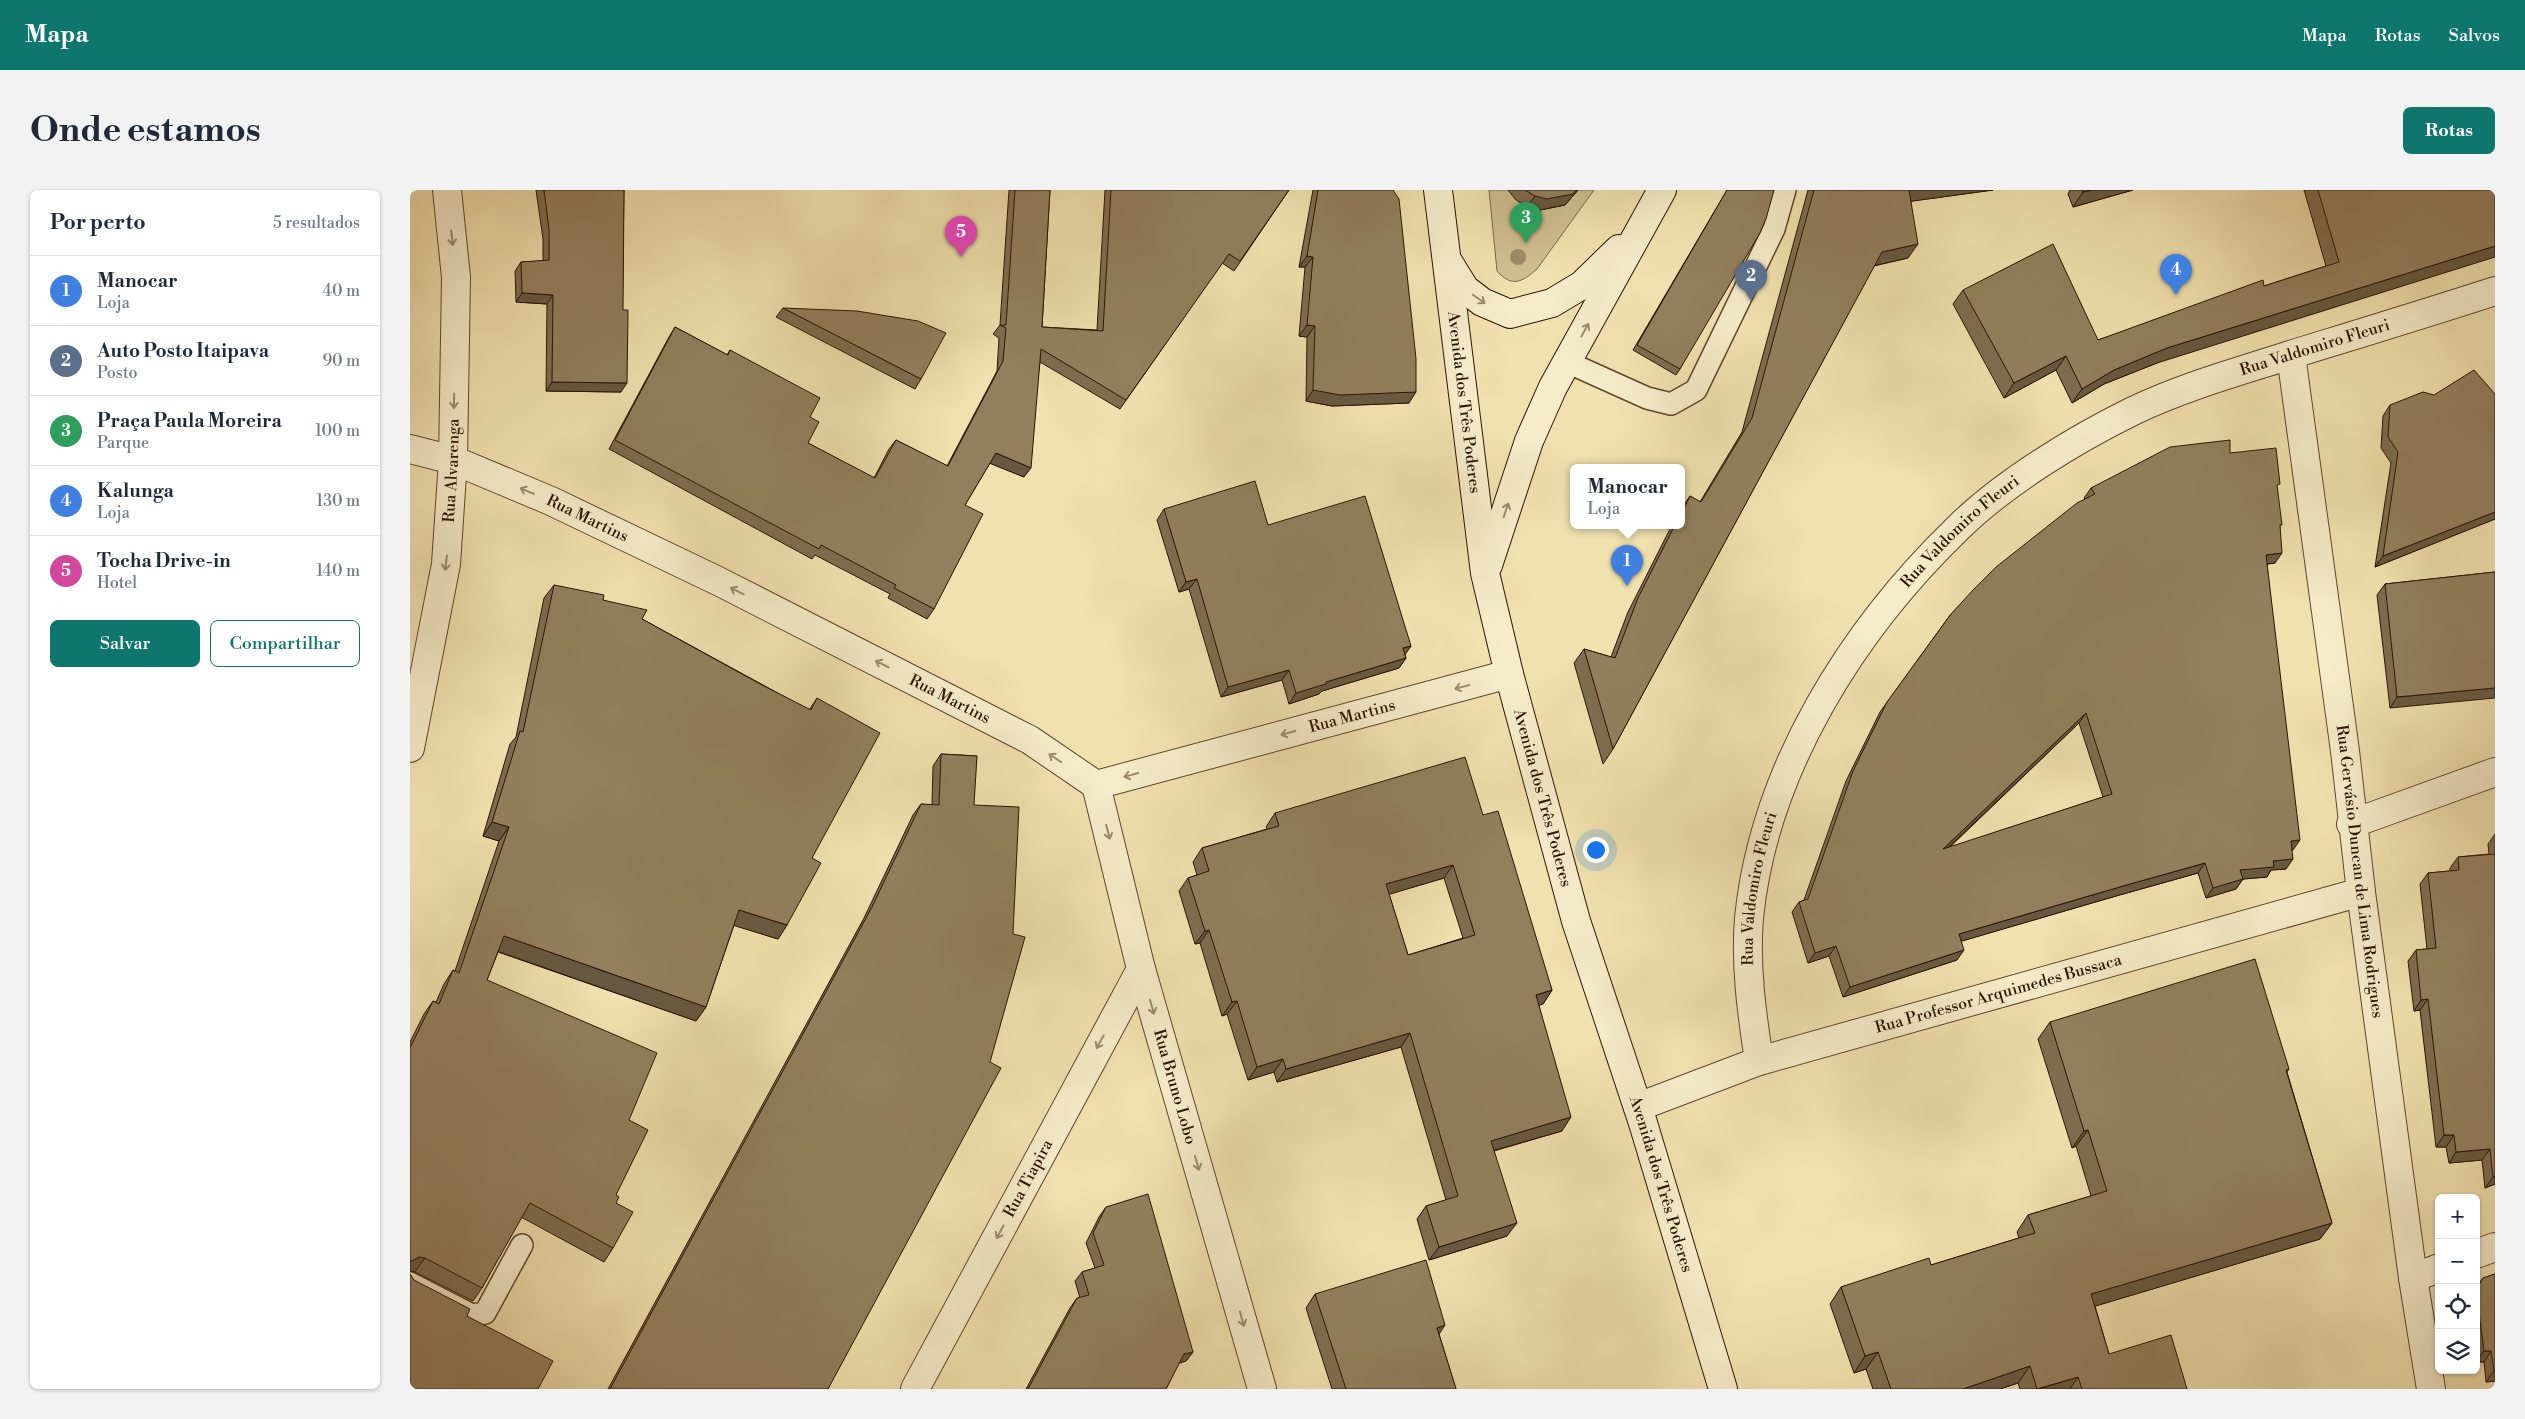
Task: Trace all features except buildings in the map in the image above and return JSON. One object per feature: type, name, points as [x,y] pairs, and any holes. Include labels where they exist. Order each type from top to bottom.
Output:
[{"type":"street","name":"Rua Alvarenga","points":[[410,748],[446,564],[453,460],[456,277],[447,190]]},
{"type":"street","name":"Avenida dos Três Poderes","points":[[1438,190],[1485,573],[1509,674],[1576,921],[1638,1107],[1723,1389]]},
{"type":"street","points":[[1485,573],[1529,441],[1553,386],[1662,190]]},
{"type":"street","points":[[1448,262],[1465,289],[1482,302],[1510,314],[1552,303],[1582,285],[1640,230]]},
{"type":"street","name":"Rua Valdomiro Fleuri","points":[[1759,1061],[1750,995],[1749,930],[1759,856],[1785,775],[1821,704],[1855,647],[1908,581],[1960,526],[2004,490],[2067,448],[2133,411],[2199,384],[2495,291]]},
{"type":"street","name":"Rua Gervásio Duncan de Lima Rodrigues","points":[[2291,355],[2345,751],[2360,892],[2413,1278],[2431,1389]]},
{"type":"street","name":"Rua Martins","points":[[410,449],[453,460],[551,500],[726,586],[1030,740],[1096,785],[1509,674]]},
{"type":"street","points":[[2352,824],[2495,772]]},
{"type":"street","name":"Rua Bruno Lobo","points":[[1096,785],[1141,969],[1262,1389]]},
{"type":"street","name":"Rua Professor Arquimedes Bussaca","points":[[1638,1107],[1759,1061],[2360,892]]},
{"type":"street","name":"Rua Tiapira","points":[[915,1389],[1141,969]]},
{"type":"street","points":[[2480,1253],[2495,1247]]},
{"type":"street","points":[[2413,1278],[2435,1270]]},
{"type":"lane","points":[[1567,362],[1647,398],[1671,404],[1696,390],[1774,229],[1785,190]]},
{"type":"lane","points":[[410,1283],[472,1315],[485,1313],[522,1245]]},
{"type":"shaded area","points":[[1489,190],[1594,190],[1537,269],[1522,280],[1512,281],[1507,280],[1497,271]]},
{"type":"place","name":"Praça Paula Moreira","points":[[1526,243]]},
{"type":"place","name":"Tocha Drive-in","points":[[961,257]]},
{"type":"place","name":"Kalunga","points":[[2176,295]]},
{"type":"place","name":"Auto Posto Itaipava","points":[[1751,301]]},
{"type":"place","name":"Manocar","points":[[1627,586]]}]
